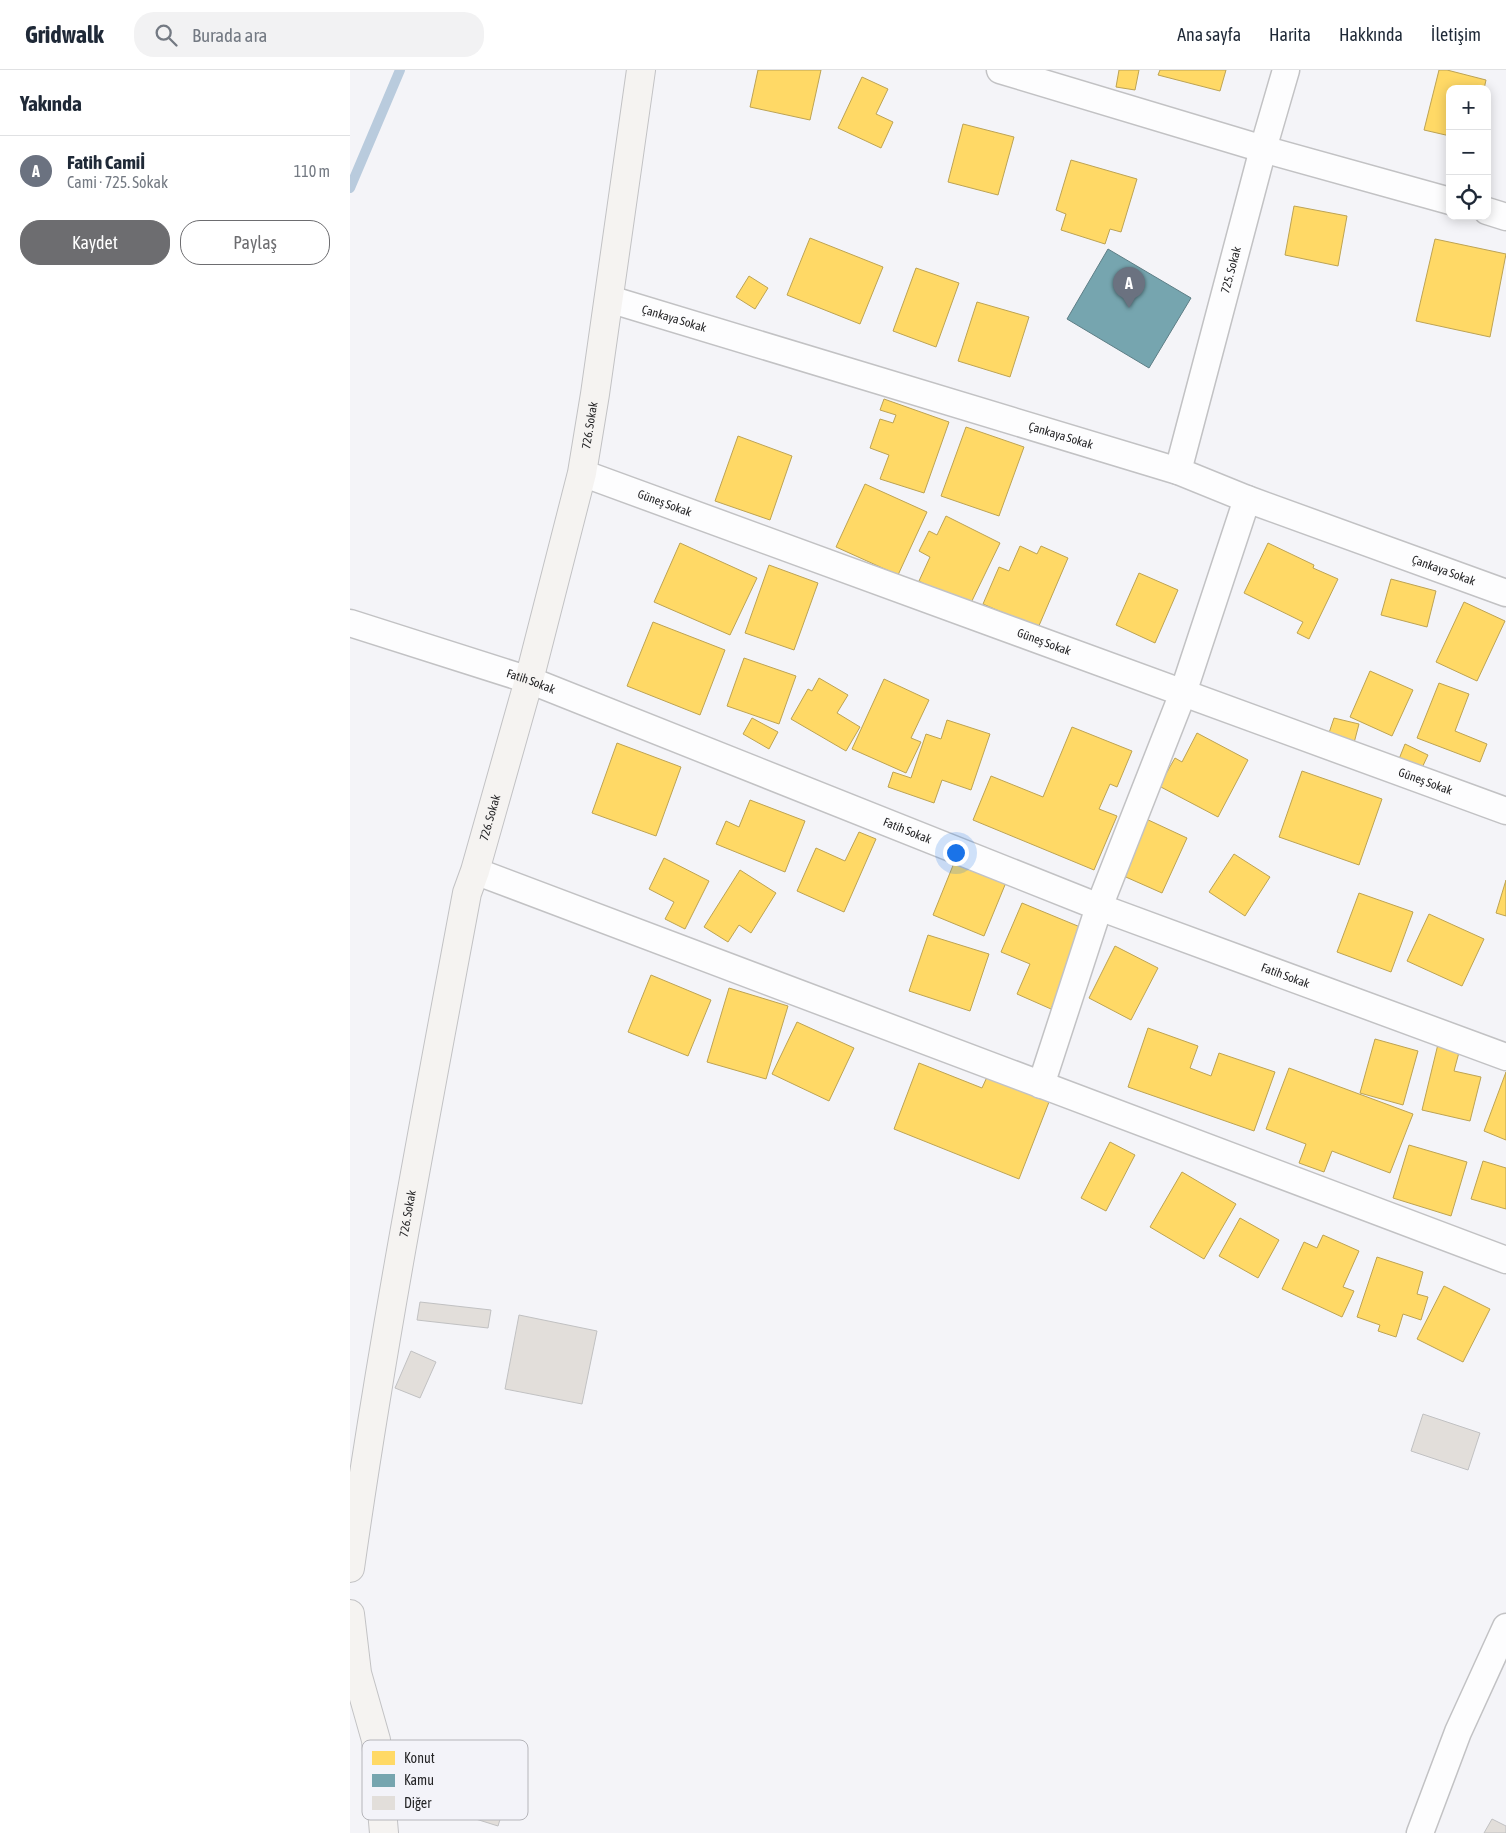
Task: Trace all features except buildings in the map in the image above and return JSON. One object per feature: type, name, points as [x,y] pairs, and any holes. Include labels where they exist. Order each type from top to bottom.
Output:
[{"type":"street","name":"726. Sokak","points":[[350,1568],[362,1485],[414,1178],[467,893],[475,871],[529,680],[582,473],[609,299],[640,70]]},
{"type":"street","points":[[1000,70],[1263,149],[1446,200]]},
{"type":"street","name":"725. Sokak","points":[[1178,471],[1263,149],[1286,70]]},
{"type":"street","points":[[1491,212],[1506,217]]},
{"type":"street","name":"Çankaya Sokak","points":[[609,299],[1178,471],[1247,500],[1506,593]]},
{"type":"street","name":"Güneş Sokak","points":[[582,473],[1506,811]]},
{"type":"street","points":[[1041,1085],[1099,907],[1183,693],[1247,500]]},
{"type":"street","name":"Fatih Sokak","points":[[350,623],[529,680],[1099,907],[1506,1057]]},
{"type":"street","points":[[475,871],[1506,1260]]},
{"type":"street","points":[[350,1614],[357,1673],[376,1740]]},
{"type":"street","points":[[1420,1833],[1458,1732],[1506,1627]]},
{"type":"street","points":[[383,1820],[384,1833]]},
{"type":"waterway","points":[[350,188],[400,70]]},
{"type":"place","name":"Fatih Camiİ","points":[[1129,308]]}]
